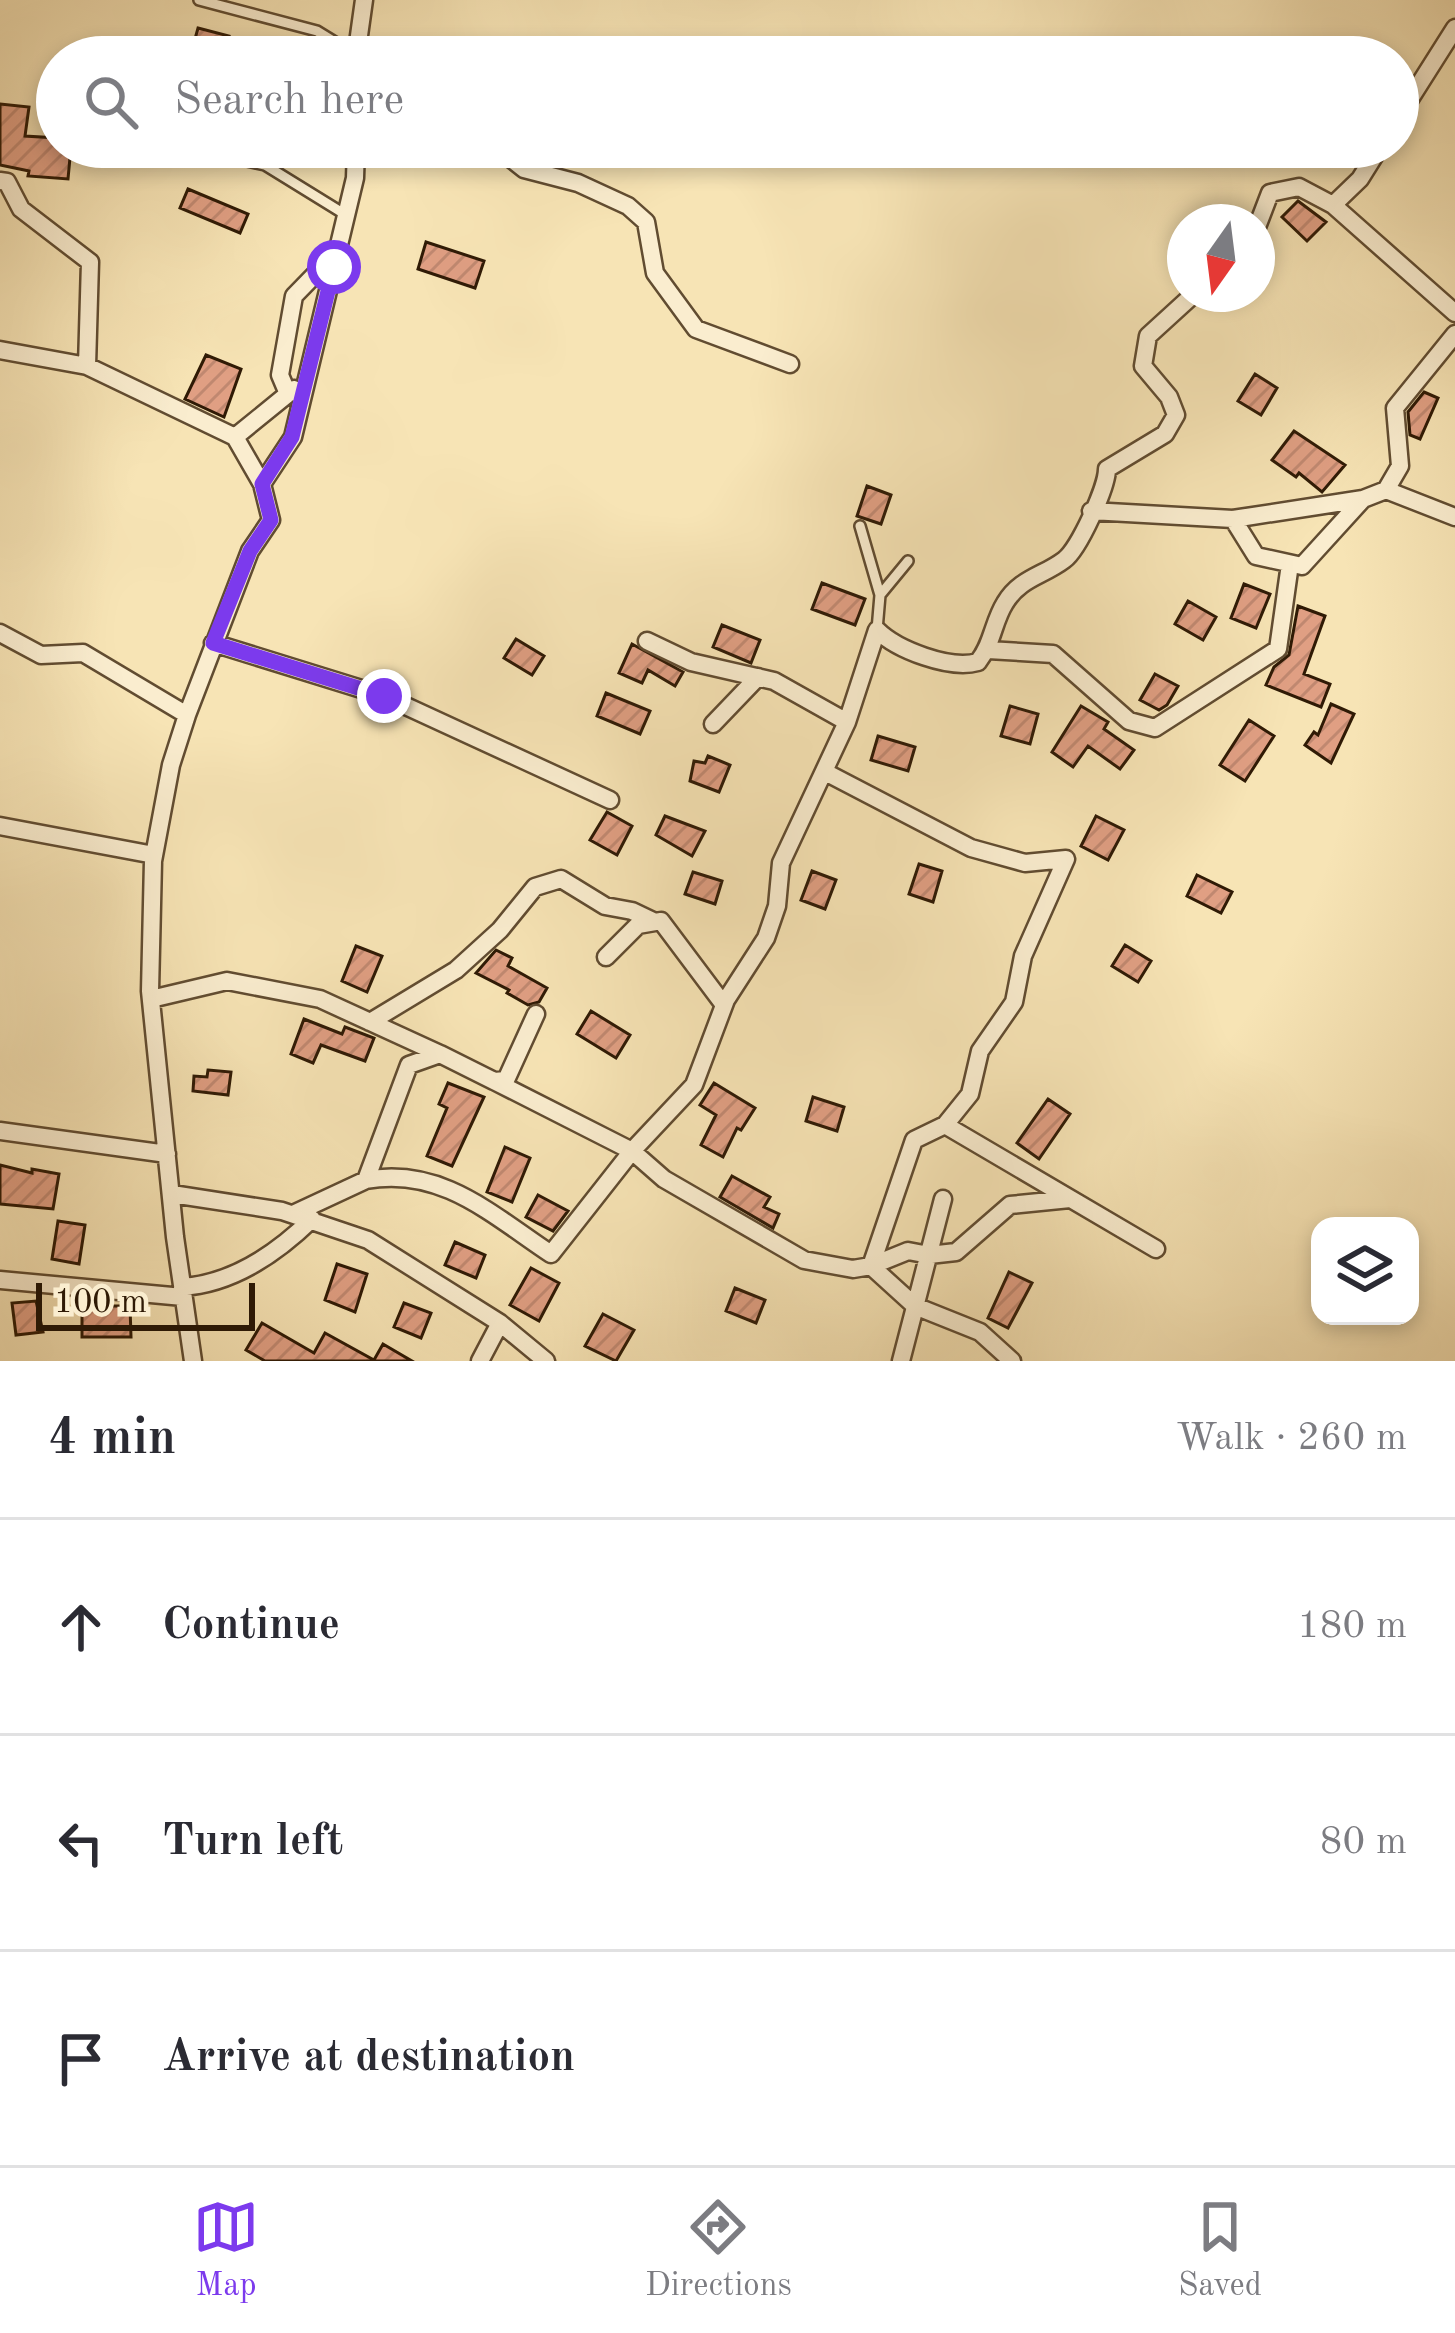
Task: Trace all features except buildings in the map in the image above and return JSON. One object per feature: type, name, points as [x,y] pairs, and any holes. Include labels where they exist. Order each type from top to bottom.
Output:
[{"type":"street","points":[[358,36],[364,0]]},
{"type":"street","points":[[1419,85],[1455,28]]},
{"type":"street","points":[[262,484],[292,437],[355,168]]},
{"type":"street","points":[[523,168],[578,183],[628,206],[646,222],[655,274],[696,329],[790,364]]},
{"type":"street","points":[[1333,205],[1367,168]]},
{"type":"street","points":[[0,182],[8,182],[20,209],[90,262],[87,366]]},
{"type":"street","points":[[1266,204],[1270,193],[1299,187],[1333,205],[1455,314]]},
{"type":"street","points":[[289,394],[280,375],[294,296],[337,253]]},
{"type":"street","points":[[0,1280],[182,1292],[210,1286],[275,1250],[330,1196],[366,1180],[394,1175],[445,1185],[550,1253],[632,1151],[694,1085],[724,1006],[766,938],[777,906],[782,862],[847,722],[877,630],[895,648],[954,665],[978,662],[988,650],[1004,604],[1027,578],[1078,547],[1107,469],[1165,434],[1176,416],[1169,398],[1143,366],[1148,336],[1174,312]]},
{"type":"street","points":[[1091,511],[1233,519],[1363,499],[1386,490],[1400,466],[1396,408],[1455,334]]},
{"type":"street","points":[[0,350],[87,366],[235,437],[262,484],[271,520],[250,551],[187,715],[171,765],[154,855],[151,998],[193,1361]]},
{"type":"street","points":[[235,437],[307,379]]},
{"type":"street","points":[[1386,490],[1455,518]]},
{"type":"street","points":[[1233,519],[1256,556],[1302,566],[1363,499]]},
{"type":"street","points":[[988,650],[1053,654],[1130,721],[1155,728],[1278,649],[1291,564]]},
{"type":"street","points":[[0,634],[41,655],[83,653],[187,715]]},
{"type":"street","points":[[646,641],[691,662],[774,681],[847,722]]},
{"type":"street","points":[[213,643],[384,696],[610,800]]},
{"type":"street","points":[[713,724],[758,677]]},
{"type":"street","points":[[826,772],[971,848],[1025,863],[1066,859],[1023,956],[1014,1002],[980,1052],[970,1094],[945,1125],[914,1140],[871,1266]]},
{"type":"street","points":[[0,826],[154,855]]},
{"type":"street","points":[[370,1022],[456,970],[500,930],[535,886],[561,879],[604,906],[661,922],[724,1006]]},
{"type":"street","points":[[605,957],[638,926],[656,922]]},
{"type":"street","points":[[151,998],[227,981],[320,999],[632,1151],[664,1179],[805,1260],[853,1269],[908,1251],[956,1252],[1010,1205],[1071,1198]]},
{"type":"street","points":[[494,1081],[506,1079],[514,1069],[536,1014]]},
{"type":"street","points":[[366,1180],[410,1065],[440,1054]]},
{"type":"street","points":[[945,1125],[1156,1249]]},
{"type":"street","points":[[0,1131],[167,1154]]},
{"type":"street","points":[[172,1194],[245,1203],[308,1218],[388,1251],[500,1323],[546,1361]]},
{"type":"street","points":[[308,1218],[330,1196]]},
{"type":"street","points":[[901,1361],[943,1199]]},
{"type":"street","points":[[871,1266],[915,1306],[980,1332],[1012,1361]]},
{"type":"street","points":[[480,1361],[500,1323]]},
{"type":"lane","points":[[199,0],[325,36]]},
{"type":"lane","points":[[270,168],[346,215]]},
{"type":"lane","points":[[860,526],[880,595],[877,630]]},
{"type":"lane","points":[[880,595],[908,561]]},
{"type":"route","points":[[334,267],[292,437],[262,484],[271,520],[250,551],[213,643],[384,696]]}]
